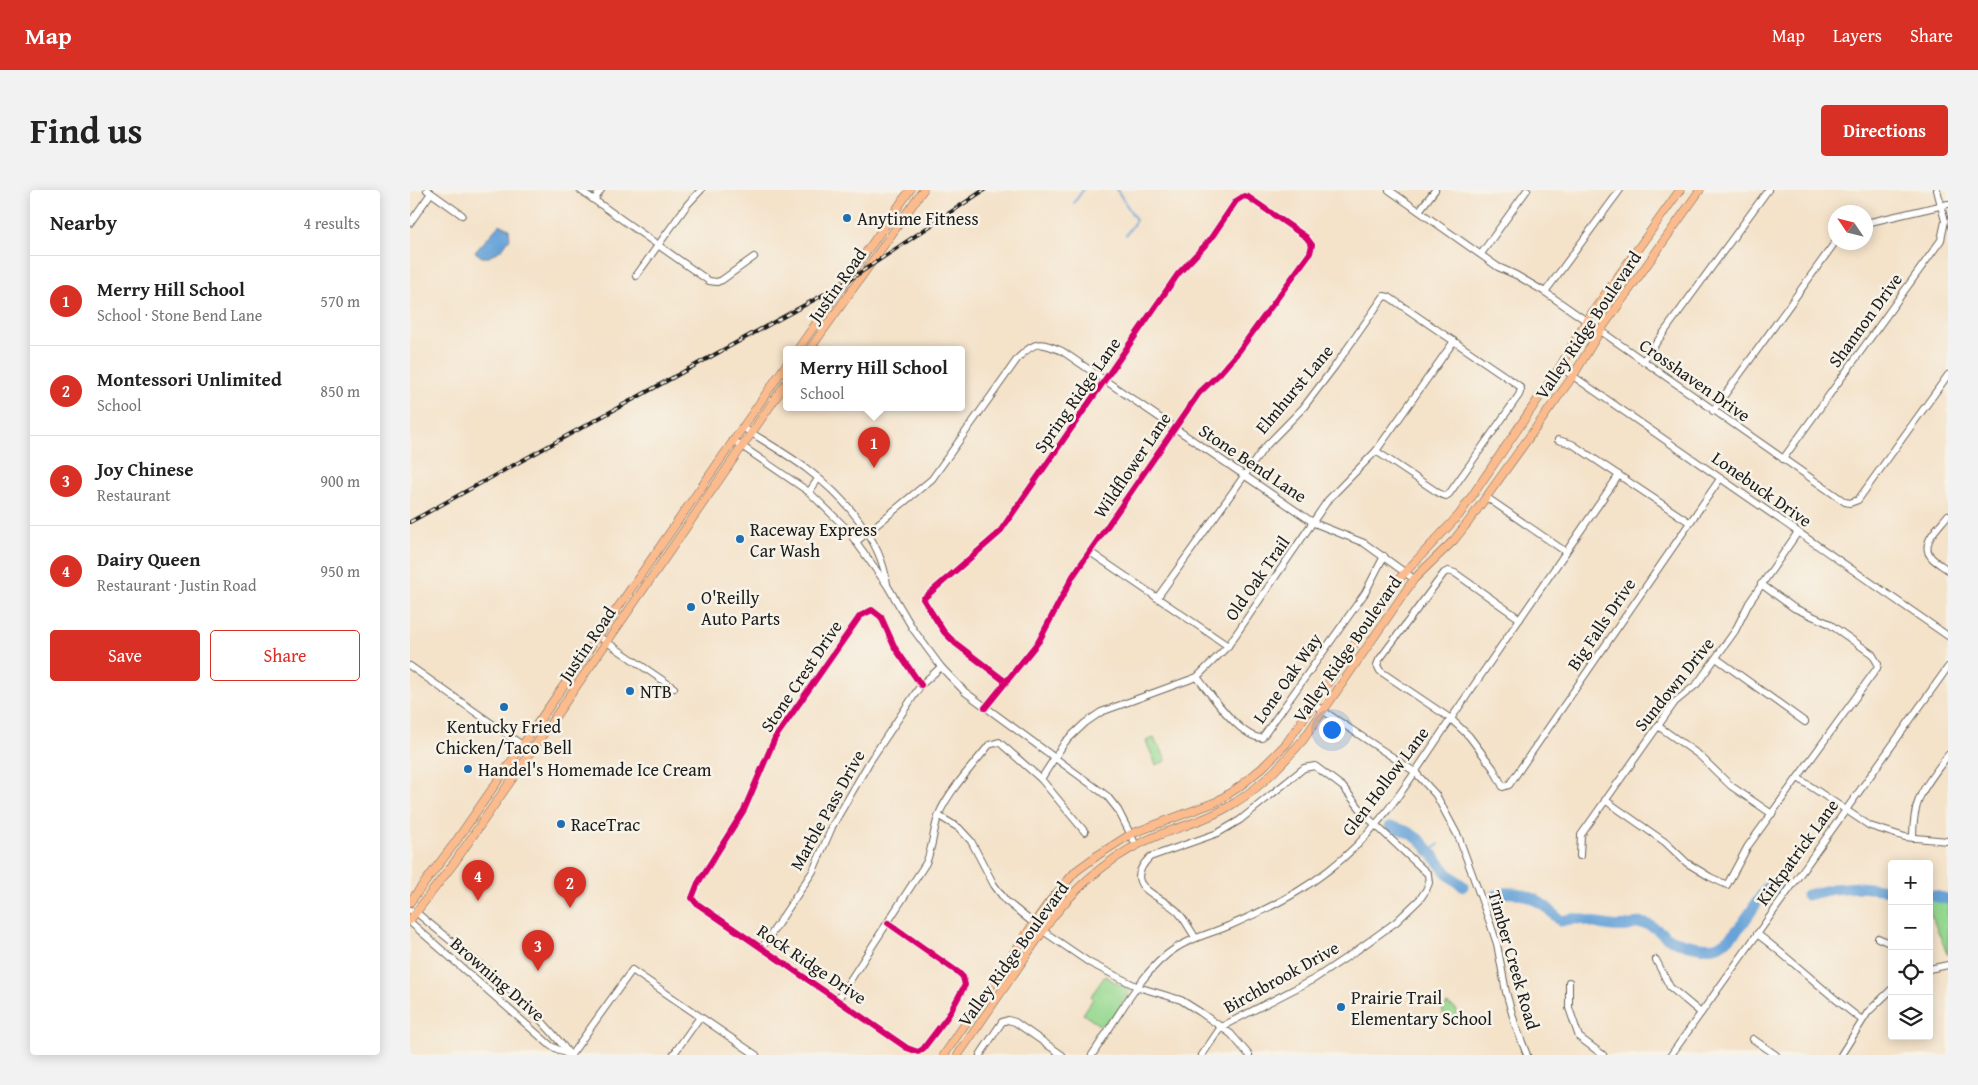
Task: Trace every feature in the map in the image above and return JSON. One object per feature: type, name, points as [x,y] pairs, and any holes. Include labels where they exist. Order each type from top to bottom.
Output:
[{"type":"main road","name":"Justin Road","points":[[800,346],[910,190]]},
{"type":"main road","name":"Justin Road","points":[[812,346],[923,190]]},
{"type":"main road","name":"Valley Ridge Boulevard","points":[[944,1055],[1034,924],[1076,871],[1131,834],[1216,802],[1239,788],[1286,744],[1378,607],[1405,572],[1458,514],[1560,367],[1586,321],[1680,190]]},
{"type":"main road","name":"Valley Ridge Boulevard","points":[[958,1055],[1043,931],[1075,891],[1102,866],[1136,845],[1217,814],[1254,790],[1293,752],[1414,579],[1454,540],[1486,497],[1573,376],[1600,331],[1700,190]]},
{"type":"main road","name":"Justin Road","points":[[410,902],[454,844],[783,369]]},
{"type":"main road","name":"Justin Road","points":[[410,921],[413,911],[454,863],[783,387]]},
{"type":"main road","points":[[663,543],[671,549]]},
{"type":"street","points":[[580,190],[709,281],[717,282],[754,257]]},
{"type":"street","points":[[594,200],[601,190]]},
{"type":"street","points":[[636,276],[657,244],[701,190]]},
{"type":"street","name":"Crosshaven Drive","points":[[1389,190],[1498,267],[1545,292],[1845,502],[1858,500],[1948,375]]},
{"type":"street","points":[[1420,211],[1435,190]]},
{"type":"street","points":[[1481,254],[1527,190]]},
{"type":"street","points":[[1545,292],[1620,190]]},
{"type":"street","points":[[1644,361],[1768,190]]},
{"type":"street","name":"Shannon Drive","points":[[1783,460],[1942,240],[1945,221],[1944,204],[1937,190]]},
{"type":"street","points":[[410,223],[429,191],[462,215]]},
{"type":"street","name":"Wildflower Lane","points":[[985,708],[1039,641],[1047,629],[1072,576],[1199,393],[1239,351],[1310,253],[1312,245],[1306,237],[1252,199],[1244,196]]},
{"type":"street","name":"Spring Ridge Lane","points":[[1006,682],[955,643],[944,632],[922,599],[999,533],[1178,274],[1209,241],[1236,201],[1244,196]]},
{"type":"street","points":[[1873,220],[1944,204]]},
{"type":"street","points":[[1713,411],[1829,250]]},
{"type":"street","name":"Elmhurst Lane","points":[[1157,598],[1264,448],[1303,408],[1384,296],[1389,297],[1454,341]]},
{"type":"street","points":[[1376,451],[1440,494],[1446,496],[1449,494],[1519,395],[1521,389],[1518,385],[1454,341]]},
{"type":"street","name":"Old Oak Trail","points":[[1041,779],[1073,734],[1101,712],[1197,677],[1228,646],[1328,500],[1376,451],[1454,341]]},
{"type":"street","name":"Stone Bend Lane","points":[[856,542],[932,479],[1018,358],[1030,346],[1044,344],[1062,351],[1106,380],[1314,523],[1356,539],[1384,556],[1414,579]]},
{"type":"street","name":"Lonebuck Drive","points":[[1560,367],[1948,636]]},
{"type":"street","points":[[742,427],[807,469],[830,489],[868,533],[885,569],[887,586]]},
{"type":"street","points":[[733,440],[809,492],[846,528],[887,586],[904,615],[941,666],[965,692],[985,708],[1106,796],[1118,810],[1136,845]]},
{"type":"street","points":[[1558,440],[1572,444],[1689,522]]},
{"type":"street","name":"Glen Hollow Lane","points":[[1092,1055],[1150,970],[1174,948],[1195,937],[1216,931],[1282,902],[1311,885],[1356,846],[1376,824],[1619,475]]},
{"type":"street","points":[[809,492],[818,479]]},
{"type":"street","name":"Big Falls Drive","points":[[1450,719],[1469,736],[1493,768],[1501,785],[1507,787],[1720,479]]},
{"type":"street","points":[[1486,497],[1566,552]]},
{"type":"street","points":[[1948,515],[1928,540],[1927,550],[1931,558],[1948,570]]},
{"type":"street","name":"Sundown Drive","points":[[1580,856],[1581,835],[1675,702],[1697,684],[1735,632],[1748,603],[1798,532]]},
{"type":"street","points":[[1090,552],[1228,646]]},
{"type":"street","name":"Lone Oak Way","points":[[1197,677],[1226,714],[1252,735],[1262,738],[1365,593],[1384,556]]},
{"type":"street","points":[[1450,719],[1380,670],[1377,665],[1379,660],[1444,573],[1448,571],[1455,573],[1520,619]]},
{"type":"street","points":[[1605,800],[1665,842],[1687,863],[1710,878],[1727,885],[1748,846],[1877,668],[1877,660],[1872,654],[1828,623],[1794,608],[1761,584]]},
{"type":"street","name":"Stone Crest Drive","points":[[692,898],[698,883],[744,810],[775,738],[860,616],[872,610],[881,617],[894,648],[920,685]]},
{"type":"street","points":[[598,636],[674,688]]},
{"type":"street","points":[[1716,658],[1805,722]]},
{"type":"street","points":[[410,666],[532,752]]},
{"type":"street","name":"Marble Pass Drive","points":[[762,948],[813,871],[833,825],[850,793],[920,685],[941,666]]},
{"type":"street","name":"Kirkpatrick Lane","points":[[1671,1055],[1948,667]]},
{"type":"street","name":"Timber Creek Road","points":[[1313,704],[1414,772],[1436,795],[1459,838],[1494,934],[1506,992],[1515,1024],[1528,1055]]},
{"type":"street","points":[[1658,726],[1699,755],[1731,786],[1772,814]]},
{"type":"street","points":[[838,999],[888,923],[930,853],[939,816],[946,801],[993,743],[999,742],[1041,779],[1085,832]]},
{"type":"street","points":[[1912,838],[1914,807],[1920,795],[1948,755]]},
{"type":"street","name":"Birchbrook Drive","points":[[1195,937],[1176,910],[1150,893],[1140,882],[1139,871],[1150,857],[1218,833],[1240,820],[1304,768],[1309,766],[1318,768],[1343,787],[1366,816],[1428,874],[1429,883],[1420,898],[1389,927],[1314,979],[1221,1027],[1202,1055]]},
{"type":"street","points":[[1798,778],[1870,826],[1912,838],[1948,841]]},
{"type":"street","points":[[939,816],[958,828],[971,841],[994,885],[1006,901],[1043,931],[1090,963],[1138,987],[1181,1000],[1221,1027],[1237,1040],[1250,1055]]},
{"type":"street","name":"Rock Ridge Drive","points":[[692,898],[696,903],[907,1048],[918,1052],[923,1049],[948,1016],[965,984],[960,974],[888,923]]},
{"type":"street","name":"Browning Drive","points":[[413,911],[492,976],[558,1038],[570,1055]]},
{"type":"street","name":"Browning Drive","points":[[410,921],[551,1046],[570,1055]]},
{"type":"street","points":[[1757,934],[1789,958],[1827,994],[1862,1020]]},
{"type":"street","points":[[1878,938],[1888,942]]},
{"type":"street","points":[[1656,960],[1670,987],[1701,1013]]},
{"type":"street","points":[[1933,968],[1948,965]]},
{"type":"street","points":[[570,1055],[632,970],[756,1055]]},
{"type":"street","points":[[484,986],[492,976]]},
{"type":"street","points":[[1569,982],[1569,1008],[1580,1037],[1603,1055]]},
{"type":"street","points":[[1841,1055],[1862,1020],[1888,993]]},
{"type":"street","points":[[673,1055],[700,1017]]},
{"type":"street","points":[[980,1055],[1002,1022],[1008,1020],[1015,1022],[1062,1055]]},
{"type":"street","points":[[1753,1039],[1776,1055]]},
{"type":"green space","points":[[1154,738],[1157,745],[1160,746],[1166,761],[1156,765],[1146,741]]},
{"type":"green space","points":[[1933,895],[1948,897],[1948,955],[1933,919]]},
{"type":"green space","points":[[1105,976],[1130,991],[1105,1029],[1083,1014],[1093,999],[1091,996]]},
{"type":"green space","points":[[1447,1004],[1456,1009],[1458,1014],[1445,1019],[1442,1011]]},
{"type":"water","points":[[500,224],[509,229],[510,238],[502,249],[489,257],[482,257],[475,252]]},
{"type":"waterway","points":[[1074,203],[1083,190]]},
{"type":"waterway","points":[[1117,190],[1136,220],[1126,235]]},
{"type":"waterway","points":[[1390,827],[1401,829],[1417,838],[1447,873],[1463,886]]},
{"type":"waterway","points":[[1431,851],[1439,844]]},
{"type":"waterway","points":[[1495,896],[1512,893],[1529,897],[1546,907],[1561,921],[1579,919],[1605,925],[1620,926],[1643,923],[1650,925],[1675,941],[1691,946],[1715,947],[1728,940],[1735,933],[1768,887],[1778,889]]},
{"type":"waterway","points":[[1807,895],[1833,889],[1859,887],[1888,890]]},
{"type":"waterway","points":[[1933,896],[1948,899]]},
{"type":"railway","points":[[410,522],[843,284],[984,190]]},
{"type":"cycle path","points":[[985,708],[1039,641],[1073,576],[1199,393],[1239,351],[1310,253],[1312,245],[1306,237],[1248,197],[1244,196],[1236,201],[1209,241],[1178,274],[999,533],[923,599],[944,632],[955,643],[1006,682]]},
{"type":"cycle path","points":[[888,923],[959,973],[963,977],[965,985],[948,1016],[923,1049],[918,1052],[907,1048],[696,903],[692,898],[698,883],[744,810],[775,738],[860,616],[872,610],[881,617],[895,648],[921,685]]},
{"type":"place","name":"Anytime Fitness","points":[[847,218]]},
{"type":"place","name":"Merry Hill School","points":[[874,468]]},
{"type":"place","name":"Raceway Express Car Wash","points":[[740,539]]},
{"type":"place","name":"O'Reilly Auto Parts","points":[[691,607]]},
{"type":"place","name":"NTB","points":[[630,691]]},
{"type":"place","name":"Kentucky Fried Chicken/Taco Bell","points":[[504,707]]},
{"type":"place","name":"Handel's Homemade Ice Cream","points":[[468,769]]},
{"type":"place","name":"RaceTrac","points":[[561,824]]},
{"type":"place","name":"Dairy Queen","points":[[478,901]]},
{"type":"place","name":"Montessori Unlimited","points":[[570,908]]},
{"type":"place","name":"Joy Chinese","points":[[538,971]]},
{"type":"place","name":"Prairie Trail Elementary School","points":[[1341,1007]]}]
